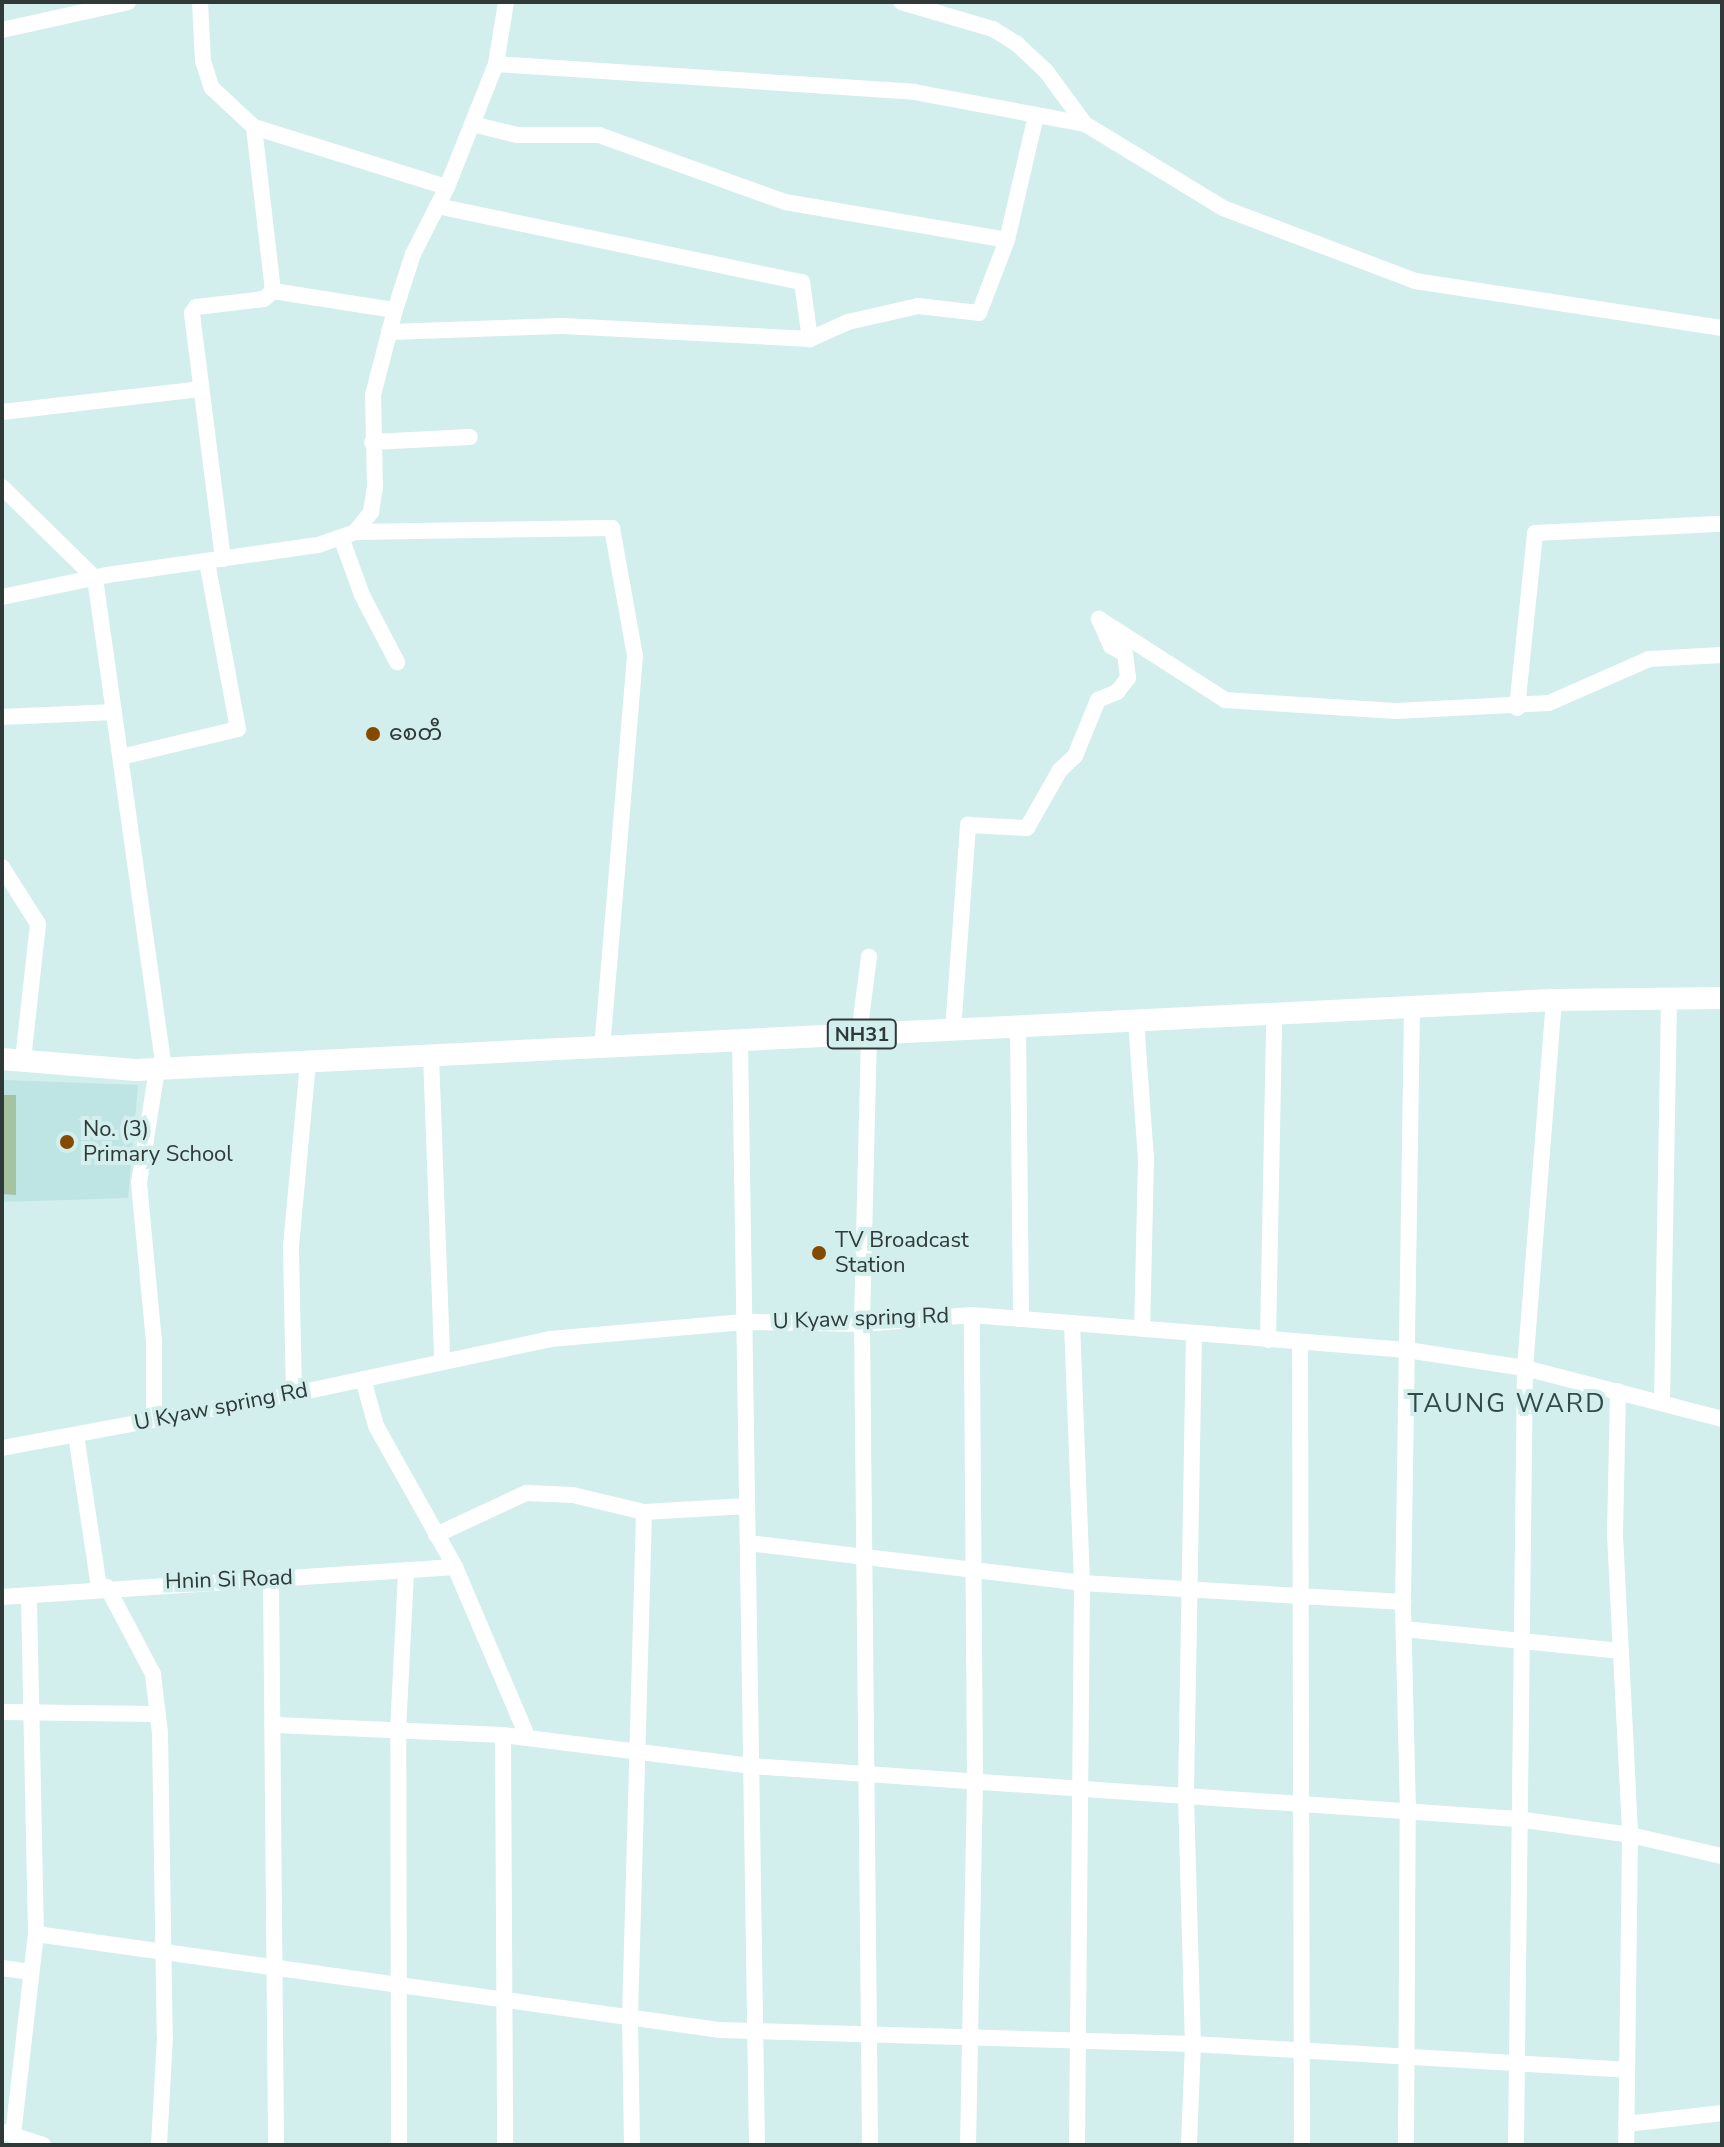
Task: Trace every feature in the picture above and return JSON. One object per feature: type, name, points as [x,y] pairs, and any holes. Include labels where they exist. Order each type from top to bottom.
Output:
[{"type":"highway","name":"NH31","points":[[13,1059],[161,1069],[1554,1000],[1722,998]]},
{"type":"street","points":[[2,30],[128,2]]},
{"type":"street","points":[[200,2],[203,61],[212,88],[254,127],[447,187]]},
{"type":"street","points":[[348,535],[371,512],[375,488],[373,395],[395,310],[413,254],[447,187],[496,64],[506,2]]},
{"type":"street","points":[[901,2],[993,29],[1017,44],[1046,71],[1085,124]]},
{"type":"street","points":[[496,64],[914,92],[1085,124],[1223,208],[1415,281],[1722,328]]},
{"type":"street","points":[[389,332],[563,326],[810,339],[848,322],[918,306],[979,313],[1007,240],[1036,115]]},
{"type":"street","points":[[472,124],[517,135],[599,135],[785,202],[1007,240]]},
{"type":"street","points":[[254,127],[273,291]]},
{"type":"street","points":[[437,206],[802,282],[810,339]]},
{"type":"street","points":[[273,291],[395,310]]},
{"type":"street","points":[[121,757],[238,729],[215,560],[192,313],[196,307],[264,299],[273,291]]},
{"type":"street","points":[[2,412],[200,389]]},
{"type":"street","points":[[372,442],[470,437]]},
{"type":"street","points":[[2,487],[95,578],[161,1069],[139,1183],[154,1342],[154,1420]]},
{"type":"street","points":[[1517,708],[1535,533],[1722,524]]},
{"type":"street","points":[[2,597],[348,535],[612,528],[635,656],[602,1047]]},
{"type":"street","points":[[348,535],[362,595],[397,662]]},
{"type":"street","points":[[953,1030],[968,825],[1027,828],[1060,770],[1075,756],[1098,700],[1117,692],[1128,678],[1125,654],[1111,646],[1099,619],[1225,700],[1396,711],[1517,708],[1549,703],[1649,659],[1722,655]]},
{"type":"street","points":[[2,717],[114,712]]},
{"type":"street","points":[[2,867],[38,924],[13,1059]]},
{"type":"street","points":[[869,957],[864,1034],[862,1324],[869,1773],[870,2145]]},
{"type":"street","points":[[1662,1402],[1669,998]]},
{"type":"street","points":[[1516,2145],[1525,1368],[1554,1000]]},
{"type":"street","points":[[1406,2145],[1408,1812],[1403,1602],[1412,1007]]},
{"type":"street","points":[[1268,1340],[1274,1014]]},
{"type":"street","points":[[1136,1020],[1146,1158],[1142,1329]]},
{"type":"street","points":[[1018,1026],[1021,1319]]},
{"type":"street","points":[[740,1040],[757,2145]]},
{"type":"street","points":[[431,1055],[442,1362]]},
{"type":"street","points":[[294,1394],[291,1246],[308,1061]]},
{"type":"street","points":[[968,2145],[975,1781],[972,1315]]},
{"type":"street","name":"U Kyaw spring Rd","points":[[2,1448],[294,1394],[550,1339],[744,1322],[862,1324],[972,1315],[1407,1350],[1525,1368],[1722,1419]]},
{"type":"street","points":[[1072,1323],[1082,1583],[1077,2145]]},
{"type":"street","points":[[1189,2145],[1193,2044],[1186,1796],[1194,1333]]},
{"type":"street","points":[[1300,1342],[1298,1597],[1305,2051],[1302,2145]]},
{"type":"street","points":[[363,1379],[376,1426],[455,1567],[528,1738]]},
{"type":"street","points":[[1618,1391],[1615,1535],[1630,1835],[1626,2145]]},
{"type":"street","points":[[76,1435],[103,1587],[153,1674],[158,1714],[163,1952],[159,2145]]},
{"type":"street","points":[[436,1535],[526,1493],[573,1495],[644,1512],[747,1506]]},
{"type":"street","points":[[632,2145],[630,2017],[641,1752],[644,1512]]},
{"type":"street","points":[[748,1543],[1082,1583],[1403,1602]]},
{"type":"street","name":"Hnin Si Road","points":[[2,1597],[103,1587],[406,1574],[455,1567]]},
{"type":"street","points":[[399,2145],[398,1731],[406,1574]]},
{"type":"street","points":[[271,1578],[276,1725],[276,2145]]},
{"type":"street","points":[[29,1596],[36,1934],[7,2134],[42,2145]]},
{"type":"street","points":[[1404,1629],[1621,1651]]},
{"type":"street","points":[[2,1712],[158,1714]]},
{"type":"street","points":[[276,1725],[503,1735],[751,1766],[1518,1819],[1630,1835],[1722,1856]]},
{"type":"street","points":[[503,1735],[505,2145]]},
{"type":"street","points":[[36,1934],[630,2017],[755,2031],[1193,2044],[1626,2070]]},
{"type":"street","points":[[2,1968],[29,1972]]},
{"type":"street","points":[[1626,2124],[1722,2113]]},
{"type":"shaded area","name":"No. (3) Primary School","points":[[2,1080],[138,1085],[128,1198],[2,1202]]},
{"type":"green space","points":[[2,1095],[16,1095],[16,1195],[2,1194]]},
{"type":"place","name":"စေတီ","points":[[373,734]]},
{"type":"place","name":"No. (3) Primary School","points":[[67,1142]]},
{"type":"place","name":"TV Broadcast Station","points":[[819,1253]]},
{"type":"district","name":"TAUNG WARD","points":[[1507,1404]]}]
